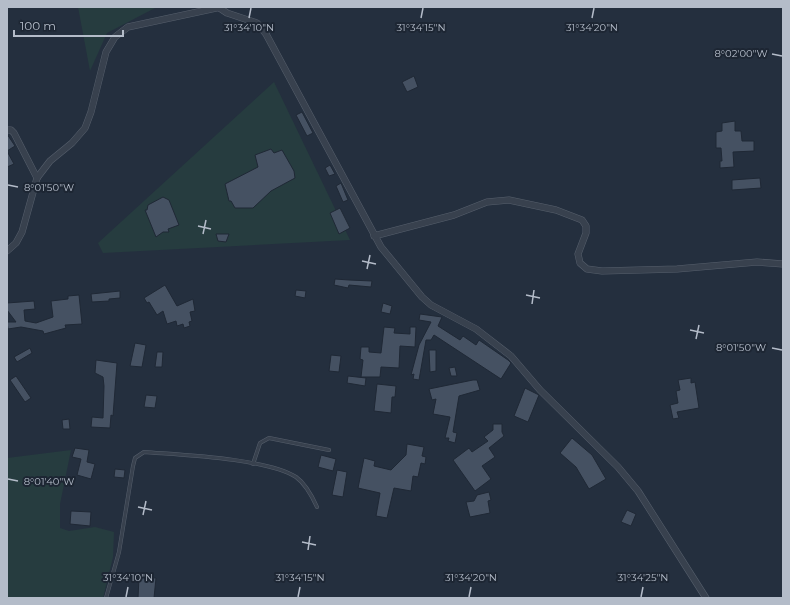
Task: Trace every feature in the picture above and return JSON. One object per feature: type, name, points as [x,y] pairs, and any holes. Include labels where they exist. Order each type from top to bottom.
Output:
[{"type":"street","points":[[7,251],[16,243],[22,232],[37,178],[50,161],[72,143],[85,128],[92,112],[106,52],[114,37],[128,27],[219,7],[257,23],[266,34],[380,247],[422,297],[431,305],[476,329],[511,356],[540,390],[618,467],[638,491],[706,598]]},
{"type":"street","points":[[7,130],[11,130],[14,134],[37,178]]},
{"type":"street","points":[[374,236],[454,214],[487,202],[509,200],[556,210],[573,215],[582,220],[586,226],[586,233],[578,254],[580,263],[586,269],[602,271],[677,269],[757,262],[783,264]]},
{"type":"lane","points":[[253,464],[260,443],[269,438],[329,450]]},
{"type":"lane","points":[[106,598],[119,552],[133,466],[139,454],[144,452],[173,454],[253,464],[286,472],[297,478],[308,489],[317,507]]},
{"type":"green space","points":[[78,7],[155,8],[107,33],[90,71]]},
{"type":"green space","points":[[274,82],[350,240],[103,253],[98,243]]},
{"type":"green space","points":[[71,450],[60,504],[60,528],[69,531],[95,527],[114,532],[113,557],[103,598],[7,598],[7,458]]},
{"type":"building","points":[[414,76],[418,87],[407,92],[402,82]]},
{"type":"building","points":[[302,112],[313,133],[307,136],[296,115]]},
{"type":"building","points":[[735,121],[735,131],[741,131],[742,141],[754,141],[754,151],[733,152],[734,167],[720,168],[720,161],[722,161],[721,148],[716,148],[716,132],[722,131],[722,123]]},
{"type":"building","points":[[7,134],[15,146],[7,151]]},
{"type":"building","points":[[271,149],[274,153],[282,150],[294,171],[295,178],[271,191],[253,208],[235,208],[231,201],[229,201],[225,184],[258,167],[255,155]]},
{"type":"building","points":[[7,151],[14,164],[7,167]]},
{"type":"building","points":[[330,165],[335,174],[329,176],[325,168]]},
{"type":"building","points":[[760,178],[761,188],[732,190],[732,180]]},
{"type":"building","points":[[341,183],[348,200],[343,202],[336,186]]},
{"type":"building","points":[[163,197],[169,200],[179,225],[168,229],[169,232],[163,232],[156,237],[145,210],[147,210],[148,205]]},
{"type":"building","points":[[340,208],[350,228],[339,234],[330,213]]},
{"type":"building","points":[[216,234],[229,234],[226,242],[218,241]]},
{"type":"building","points":[[335,279],[372,281],[371,287],[349,285],[348,288],[334,285]]},
{"type":"building","points":[[165,285],[177,306],[193,299],[195,311],[190,312],[192,321],[189,322],[190,326],[184,328],[183,324],[177,326],[176,321],[167,324],[163,311],[157,315],[149,302],[147,303],[144,298]]},
{"type":"building","points":[[296,290],[306,291],[305,298],[295,296]]},
{"type":"building","points":[[120,291],[120,298],[109,299],[109,301],[92,302],[91,294]]},
{"type":"building","points":[[79,295],[82,324],[65,325],[66,328],[44,334],[43,331],[21,327],[8,329],[7,322],[16,322],[7,310],[7,303],[34,301],[35,309],[24,310],[25,321],[36,323],[53,317],[51,301],[68,299],[68,296]]},
{"type":"building","points":[[383,303],[392,306],[390,314],[381,312]]},
{"type":"building","points":[[420,314],[442,317],[438,326],[460,340],[463,336],[476,345],[479,340],[508,360],[511,363],[501,379],[434,335],[431,340],[426,340],[419,380],[413,379],[414,374],[411,375],[419,345],[431,322],[419,320]]},
{"type":"building","points":[[384,327],[395,328],[394,333],[410,334],[410,327],[416,327],[415,347],[400,346],[399,368],[381,367],[380,377],[361,377],[363,360],[360,359],[361,347],[369,347],[369,352],[381,353]]},
{"type":"building","points":[[135,343],[146,345],[142,367],[130,366]]},
{"type":"building","points":[[30,348],[32,353],[17,362],[14,357]]},
{"type":"building","points":[[429,350],[436,350],[436,371],[430,372]]},
{"type":"building","points":[[157,352],[163,352],[162,367],[155,367]]},
{"type":"building","points":[[331,355],[341,356],[339,372],[329,371]]},
{"type":"building","points":[[96,360],[117,363],[113,416],[111,415],[110,428],[91,427],[92,417],[103,418],[103,377],[95,373]]},
{"type":"building","points":[[455,367],[457,376],[451,376],[449,368]]},
{"type":"building","points":[[16,376],[31,398],[25,402],[10,380]]},
{"type":"building","points":[[348,376],[366,378],[365,386],[347,383]]},
{"type":"building","points":[[691,378],[691,383],[695,382],[699,408],[677,412],[679,418],[673,419],[670,405],[678,403],[676,391],[680,390],[678,380]]},
{"type":"building","points":[[477,380],[480,390],[459,396],[453,432],[457,433],[455,443],[448,441],[449,438],[445,438],[450,417],[433,414],[436,399],[432,400],[429,389]]},
{"type":"building","points":[[377,384],[396,386],[395,397],[392,397],[391,413],[374,411]]},
{"type":"building","points":[[525,388],[539,395],[528,422],[514,416]]},
{"type":"building","points":[[146,395],[157,396],[155,408],[144,407]]},
{"type":"building","points":[[69,419],[70,429],[63,429],[62,420]]},
{"type":"building","points":[[493,424],[502,424],[502,432],[504,436],[489,448],[495,457],[482,466],[491,479],[475,491],[453,460],[469,448],[472,452],[488,441],[484,437],[493,430]]},
{"type":"building","points":[[572,438],[592,455],[606,479],[589,489],[576,467],[560,453]]},
{"type":"building","points":[[407,444],[424,447],[422,456],[426,457],[425,464],[421,463],[418,477],[413,476],[411,491],[394,488],[387,518],[376,516],[380,493],[358,488],[364,458],[375,461],[374,466],[391,470],[406,455]]},
{"type":"building","points":[[75,448],[89,450],[87,462],[95,464],[91,479],[77,475],[81,459],[72,457]]},
{"type":"building","points":[[321,455],[336,459],[333,471],[318,467]]},
{"type":"building","points":[[115,469],[125,470],[124,478],[114,477]]},
{"type":"building","points":[[337,470],[347,472],[343,497],[332,495]]},
{"type":"building","points":[[489,492],[491,500],[488,501],[490,513],[470,517],[466,502],[474,501],[477,495]]},
{"type":"building","points":[[627,510],[636,514],[631,526],[621,522]]},
{"type":"building","points":[[71,511],[91,512],[90,526],[70,524]]},
{"type":"building","points":[[139,577],[156,578],[154,598],[138,598]]}]
